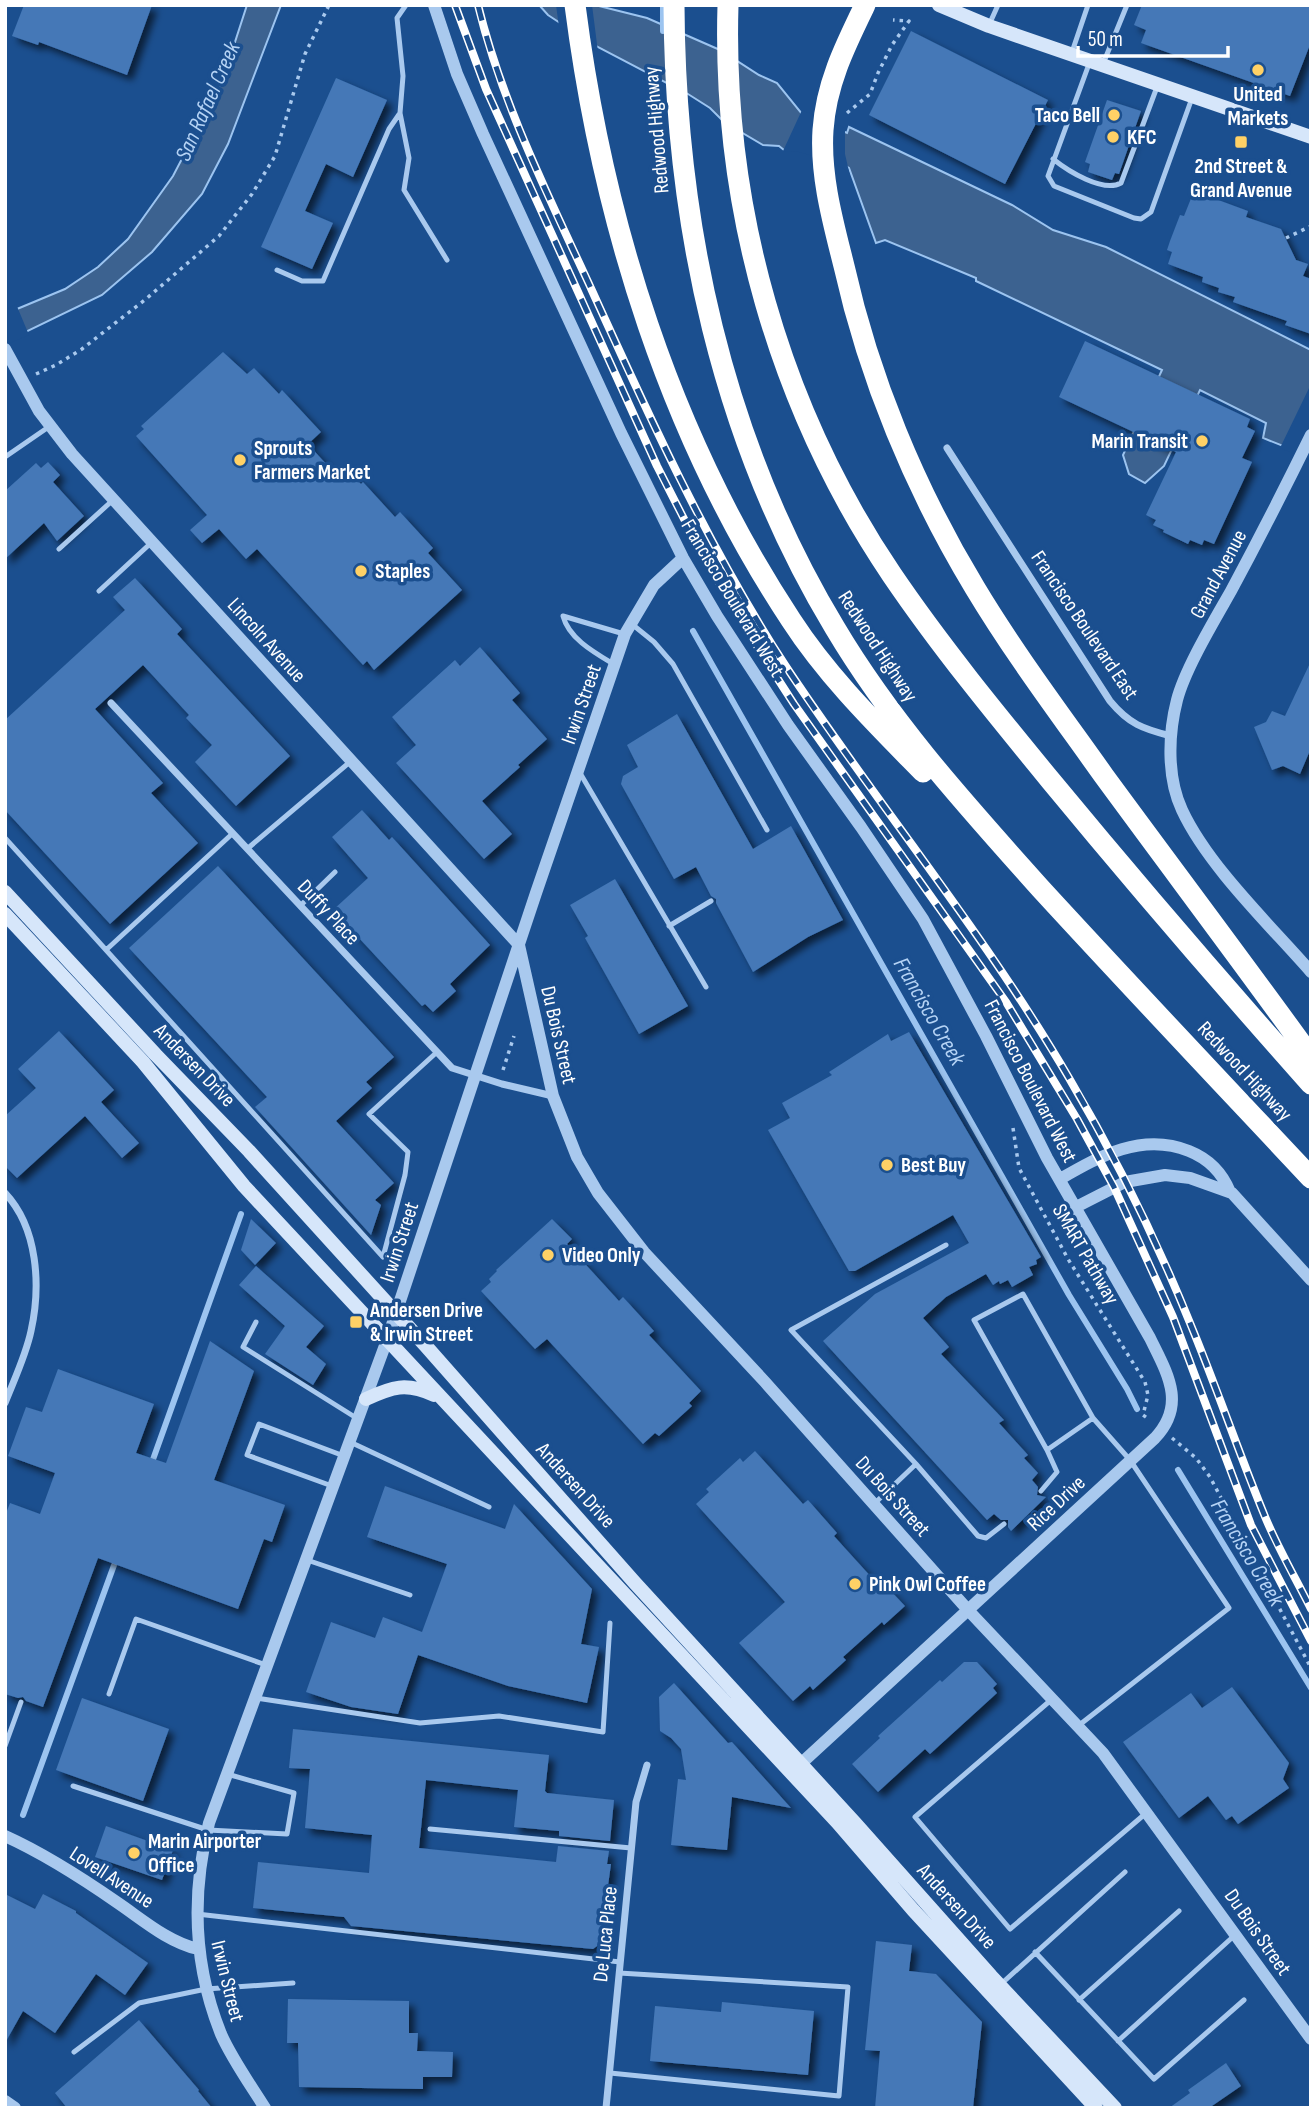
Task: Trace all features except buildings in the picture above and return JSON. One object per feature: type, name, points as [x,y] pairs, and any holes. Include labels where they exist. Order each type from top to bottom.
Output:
[{"type":"highway","points":[[575,5],[583,61],[608,187],[655,346],[680,410],[714,483],[773,591],[813,651],[866,715],[1114,968]]},
{"type":"highway","name":"Redwood Highway","points":[[674,5],[676,108],[689,218],[706,304],[740,421],[766,492],[814,592],[859,667],[904,730],[946,782],[1114,968],[1311,1178]]},
{"type":"highway","name":"Redwood Highway","points":[[729,5],[729,77],[736,165],[752,254],[777,343],[811,426],[853,511],[892,575],[956,661],[1066,799],[1178,933],[1311,1084]]},
{"type":"highway","points":[[865,5],[834,71],[835,112],[823,130],[824,161],[831,220],[863,338],[892,421],[930,505],[996,622],[1072,731],[1311,1057]]},
{"type":"main road","points":[[939,5],[989,26],[1311,136]]},
{"type":"main road","name":"Andersen Drive","points":[[5,892],[249,1151],[396,1313],[796,1768],[913,1910],[1096,2108]]},
{"type":"main road","name":"Andersen Drive","points":[[5,914],[143,1062],[244,1186],[387,1340],[796,1768],[1115,2108]]},
{"type":"main road","points":[[366,1399],[402,1386],[420,1388],[441,1398]]},
{"type":"street","name":"Francisco Boulevard West","points":[[434,5],[457,74],[479,127],[621,433],[683,558],[788,725],[868,836],[923,919],[986,1036],[1046,1158],[1076,1208],[1125,1182],[1165,1175],[1190,1178],[1230,1192]]},
{"type":"street","name":"Lincoln Avenue","points":[[6,350],[50,426],[113,500],[519,945]]},
{"type":"street","name":"Grand Avenue","points":[[1171,736],[1177,699],[1192,664],[1311,435]]},
{"type":"street","name":"Francisco Boulevard East","points":[[947,448],[1110,701],[1123,717],[1142,729],[1171,736]]},
{"type":"street","name":"Irwin Street","points":[[265,2108],[222,2036],[206,1989],[198,1949],[197,1914],[199,1874],[208,1830],[266,1665],[387,1340],[474,1076],[628,629],[654,585],[683,558]]},
{"type":"street","name":"Duffy Place","points":[[111,703],[452,1068],[553,1096]]},
{"type":"street","points":[[1171,736],[1172,777],[1181,808],[1199,842],[1311,972]]},
{"type":"street","name":"Du Bois Street","points":[[519,945],[553,1096],[577,1157],[598,1193],[644,1252],[875,1503],[968,1610],[1103,1753],[1311,2039]]},
{"type":"street","name":"Francisco Boulevard West","points":[[1060,1179],[1110,1153],[1140,1144],[1168,1144],[1200,1155],[1224,1175],[1230,1192],[1311,1280]]},
{"type":"street","points":[[5,1193],[12,1200],[29,1234],[37,1271],[31,1332],[5,1403]]},
{"type":"street","name":"Rice Drive","points":[[796,1768],[1165,1429],[1172,1410],[1173,1391],[1150,1338],[1076,1208]]},
{"type":"street","name":"De Luca Place","points":[[606,2108],[636,1802],[647,1765]]},
{"type":"street","name":"Lovell Avenue","points":[[5,1836],[31,1847],[179,1944],[198,1949]]},
{"type":"street","points":[[5,2101],[15,2108]]},
{"type":"lane","points":[[406,5],[397,18],[403,76],[400,113],[409,158],[404,190],[447,260]]},
{"type":"lane","points":[[989,26],[998,5]]},
{"type":"lane","points":[[1072,54],[1088,5]]},
{"type":"lane","points":[[1126,5],[1096,63],[1054,159],[1048,176],[1054,186],[1134,218],[1148,216],[1152,212],[1192,96]]},
{"type":"lane","points":[[1054,159],[1065,169],[1103,186],[1113,187],[1121,183],[1158,84]]},
{"type":"lane","points":[[277,270],[302,281],[323,281],[389,129],[400,113]]},
{"type":"lane","points":[[5,457],[50,426]]},
{"type":"lane","points":[[59,549],[113,500]]},
{"type":"lane","points":[[99,592],[152,542]]},
{"type":"lane","points":[[615,666],[566,628],[563,616],[628,629],[654,642],[673,664],[767,830]]},
{"type":"lane","points":[[247,849],[351,761]]},
{"type":"lane","points":[[579,771],[706,987]]},
{"type":"lane","points":[[106,950],[232,834]]},
{"type":"lane","points":[[5,838],[383,1256],[405,1175],[408,1152],[369,1114],[437,1052]]},
{"type":"lane","points":[[300,906],[335,872]]},
{"type":"lane","points":[[669,926],[711,901]]},
{"type":"lane","points":[[946,1245],[791,1330],[916,1464],[978,1536],[986,1538],[1004,1524]]},
{"type":"lane","points":[[1041,1491],[1057,1472],[974,1320],[1023,1294],[1094,1418],[1130,1460],[1229,1608],[1078,1726]]},
{"type":"lane","points":[[256,1322],[243,1347],[358,1419]]},
{"type":"lane","points":[[1047,1450],[1094,1418]]},
{"type":"lane","points":[[334,1487],[247,1455],[260,1424],[344,1456]]},
{"type":"lane","points":[[350,1441],[489,1507]]},
{"type":"lane","points":[[875,1503],[916,1464]]},
{"type":"lane","points":[[306,1560],[410,1595]]},
{"type":"lane","points":[[109,1695],[136,1619],[266,1665]]},
{"type":"lane","points":[[256,1698],[420,1723],[499,1716],[603,1732],[610,1623]]},
{"type":"lane","points":[[1053,1699],[915,1817],[1010,1929],[1147,1812]]},
{"type":"lane","points":[[5,1746],[21,1702]]},
{"type":"lane","points":[[73,1786],[208,1830],[287,1834],[294,1793],[227,1774]]},
{"type":"lane","points":[[430,1829],[631,1848]]},
{"type":"lane","points":[[1000,1985],[1125,1872]]},
{"type":"lane","points":[[1079,2000],[1179,1910]]},
{"type":"lane","points":[[197,1914],[620,1962]]},
{"type":"lane","points":[[1118,2041],[1236,1934]]},
{"type":"lane","points":[[1035,1952],[1154,2079],[1244,2000]]},
{"type":"lane","points":[[610,2073],[839,2096],[848,1987],[619,1973]]},
{"type":"lane","points":[[74,2052],[139,2003],[206,1989],[293,1983]]},
{"type":"path","points":[[19,376],[40,373],[82,349],[146,299],[219,236],[252,194],[275,156],[305,54],[328,5]]},
{"type":"path","points":[[835,112],[870,94],[892,45],[909,21],[893,20]]},
{"type":"path","points":[[1286,238],[1311,226]]},
{"type":"path","points":[[503,1070],[514,1036]]},
{"type":"path","name":"SMART Pathway","points":[[1009,1118],[1019,1168],[1068,1259],[1145,1382],[1148,1395],[1143,1415],[1145,1417]]},
{"type":"path","points":[[1180,1444],[1196,1458],[1222,1497],[1311,1668]]},
{"type":"water","points":[[247,5],[281,5],[228,144],[202,194],[152,252],[102,295],[5,342],[5,314],[65,289],[98,267],[128,239],[173,176],[222,82]]},
{"type":"water","points":[[539,5],[595,5],[647,18],[720,50],[777,83],[802,114],[847,133],[849,127],[1012,205],[1053,230],[1106,247],[1311,350],[1311,457],[1263,438],[1266,423],[1200,390],[1164,466],[1145,483],[1129,474],[1123,455],[1162,370],[976,281],[976,278],[885,240],[876,243],[849,168],[828,156],[800,148],[784,150],[779,146],[763,145],[724,122],[710,108],[688,94],[592,44],[548,15]]},
{"type":"pier","points":[[556,5],[592,5],[598,52],[559,27]]},
{"type":"pier","points":[[802,110],[845,128],[845,154],[850,176],[846,174],[846,170],[827,160],[799,152],[783,151]]},
{"type":"pier","points":[[16,304],[29,335],[5,345],[5,310]]},
{"type":"pier","points":[[1311,384],[1311,461],[1280,448]]},
{"type":"waterway","points":[[663,5],[663,31]]},
{"type":"waterway","name":"Francisco Creek","points":[[693,631],[1069,1295],[1137,1409]]},
{"type":"waterway","points":[[151,1465],[241,1214]]},
{"type":"waterway","name":"Francisco Creek","points":[[1178,1470],[1311,1688]]},
{"type":"waterway","points":[[23,1815],[117,1557]]},
{"type":"railway","points":[[455,5],[486,89],[657,466],[705,560],[794,704],[1006,1002],[1077,1119],[1114,1187],[1173,1317],[1251,1525],[1311,1641]]},
{"type":"railway","points":[[478,5],[500,77],[527,147],[634,382],[704,526],[785,665],[1002,972],[1086,1107],[1163,1260],[1200,1347],[1266,1519],[1311,1609]]},
{"type":"place","name":"United Markets","points":[[1258,70]]},
{"type":"place","name":"Taco Bell","points":[[1114,115]]},
{"type":"place","name":"KFC","points":[[1113,137]]},
{"type":"place","name":"2nd Street & Grand Avenue","points":[[1241,142]]},
{"type":"place","name":"Marin Transit","points":[[1202,441]]},
{"type":"place","name":"Sprouts Farmers Market","points":[[240,460]]},
{"type":"place","name":"Staples","points":[[361,571]]},
{"type":"place","name":"Best Buy","points":[[887,1165]]},
{"type":"place","name":"Video Only","points":[[548,1255]]},
{"type":"place","name":"Andersen Drive & Irwin Street","points":[[356,1322]]},
{"type":"place","name":"Pink Owl Coffee","points":[[855,1584]]},
{"type":"place","name":"Marin Airporter Office","points":[[134,1853]]},
{"type":"water label","name":"San Rafael Creek","points":[[207,101]]}]
